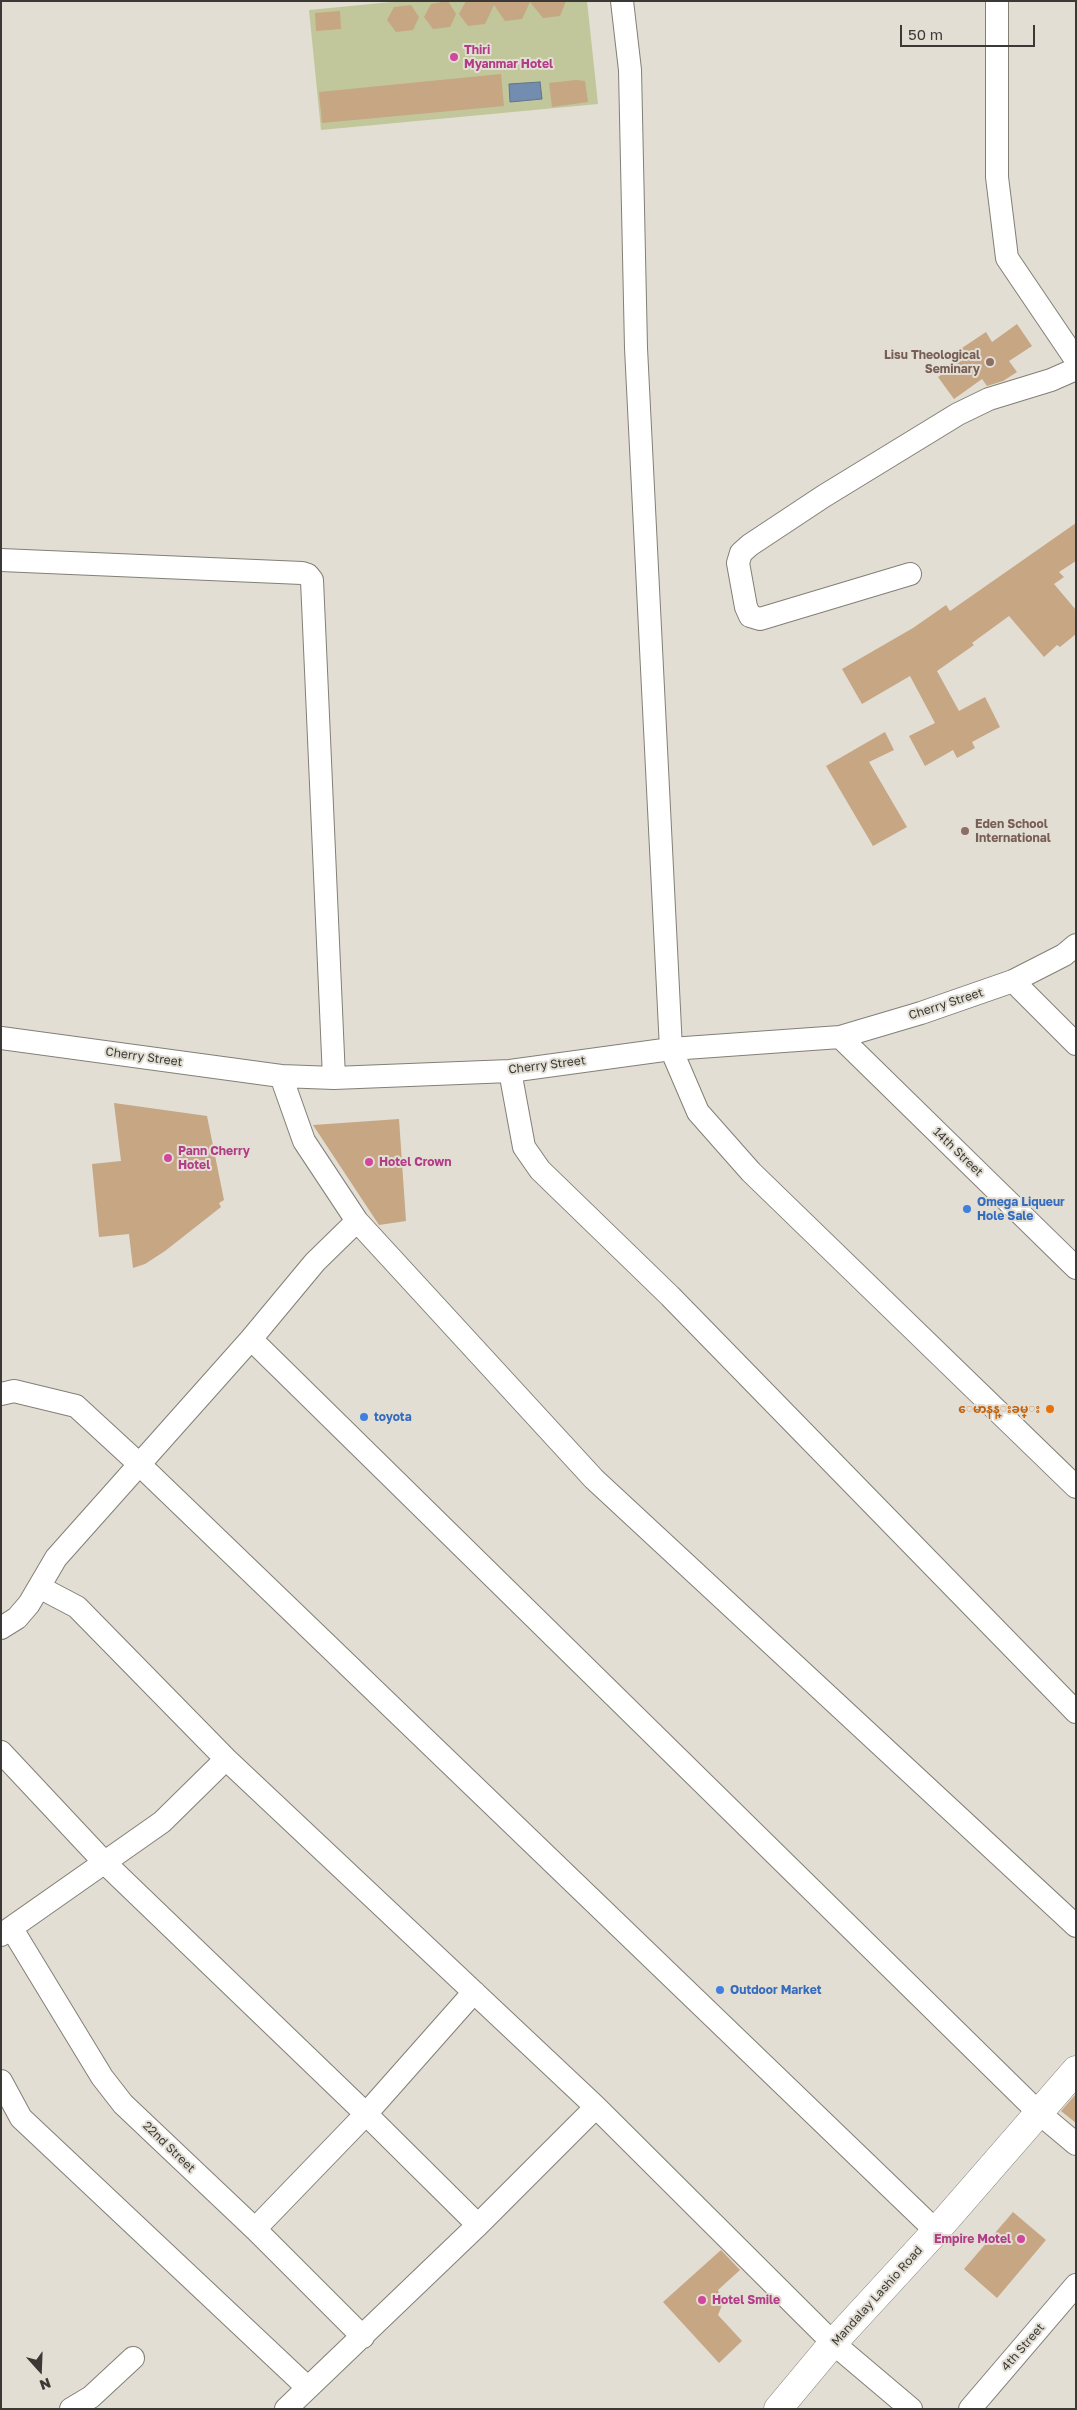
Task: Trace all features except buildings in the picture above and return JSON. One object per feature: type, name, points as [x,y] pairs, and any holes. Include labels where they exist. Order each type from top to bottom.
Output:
[{"type":"highway","name":"Mandalay Lashio Road","points":[[778,2409],[833,2343],[936,2231],[1076,2070]]},
{"type":"street","points":[[622,1],[630,70],[636,348],[671,1049],[698,1112],[751,1172],[1076,1487]]},
{"type":"street","points":[[997,1],[997,177],[1007,258],[1076,360]]},
{"type":"street","points":[[910,574],[760,619],[750,616],[746,607],[738,563],[741,553],[750,545],[824,496],[958,414],[988,399],[1051,380],[1076,369]]},
{"type":"street","points":[[1,560],[302,573],[308,575],[312,580],[334,1078]]},
{"type":"street","name":"Cherry Street","points":[[1,1038],[282,1076],[334,1078],[510,1070],[671,1049],[840,1037],[921,1013],[1013,981],[1064,955],[1076,945]]},
{"type":"street","points":[[1013,981],[1076,1044]]},
{"type":"street","name":"14th Street","points":[[840,1037],[1076,1268]]},
{"type":"street","points":[[510,1070],[524,1147],[540,1170],[670,1296],[1076,1712]]},
{"type":"street","points":[[282,1076],[304,1140],[357,1220],[594,1480],[1076,1926]]},
{"type":"street","points":[[1,1628],[17,1618],[39,1587],[56,1558],[250,1339],[315,1262],[357,1220]]},
{"type":"street","points":[[250,1339],[1039,2113],[1076,2144]]},
{"type":"street","points":[[1,1394],[14,1391],[76,1406],[139,1464],[936,2231]]},
{"type":"street","points":[[39,1587],[77,1606],[226,1759],[596,2106],[833,2343],[911,2409]]},
{"type":"street","points":[[1,1752],[105,1863],[366,2114],[478,2225]]},
{"type":"street","points":[[6,1932],[162,1822],[226,1759]]},
{"type":"street","name":"22nd Street","points":[[6,1932],[102,2077],[118,2097],[255,2229],[362,2337]]},
{"type":"street","points":[[255,2229],[366,2114],[474,1992]]},
{"type":"street","points":[[1,2081],[21,2118],[308,2388]]},
{"type":"street","points":[[290,2407],[478,2225],[596,2106]]},
{"type":"street","name":"4th Street","points":[[970,2409],[1076,2285]]},
{"type":"street","points":[[71,2409],[91,2398],[133,2358]]},
{"type":"green space","name":"Thiri Myanmar Hotel","points":[[402,1],[587,1],[598,104],[321,130],[309,10]]},
{"type":"water","points":[[540,82],[542,99],[510,102],[509,84]]},
{"type":"place","name":"Thiri Myanmar Hotel","points":[[454,57]]},
{"type":"place","name":"Lisu Theological Seminary","points":[[990,362]]},
{"type":"place","name":"Eden School International","points":[[965,831]]},
{"type":"place","name":"Pann Cherry Hotel","points":[[168,1158]]},
{"type":"place","name":"Hotel Crown","points":[[369,1162]]},
{"type":"place","name":"Omega Liqueur Hole Sale","points":[[967,1209]]},
{"type":"place","name":"ေမာနန္းခမ္း","points":[[1050,1409]]},
{"type":"place","name":"toyota","points":[[364,1417]]},
{"type":"place","name":"Outdoor Market","points":[[720,1990]]},
{"type":"place","name":"Empire Motel","points":[[1021,2239]]},
{"type":"place","name":"Hotel Smile","points":[[702,2300]]}]
